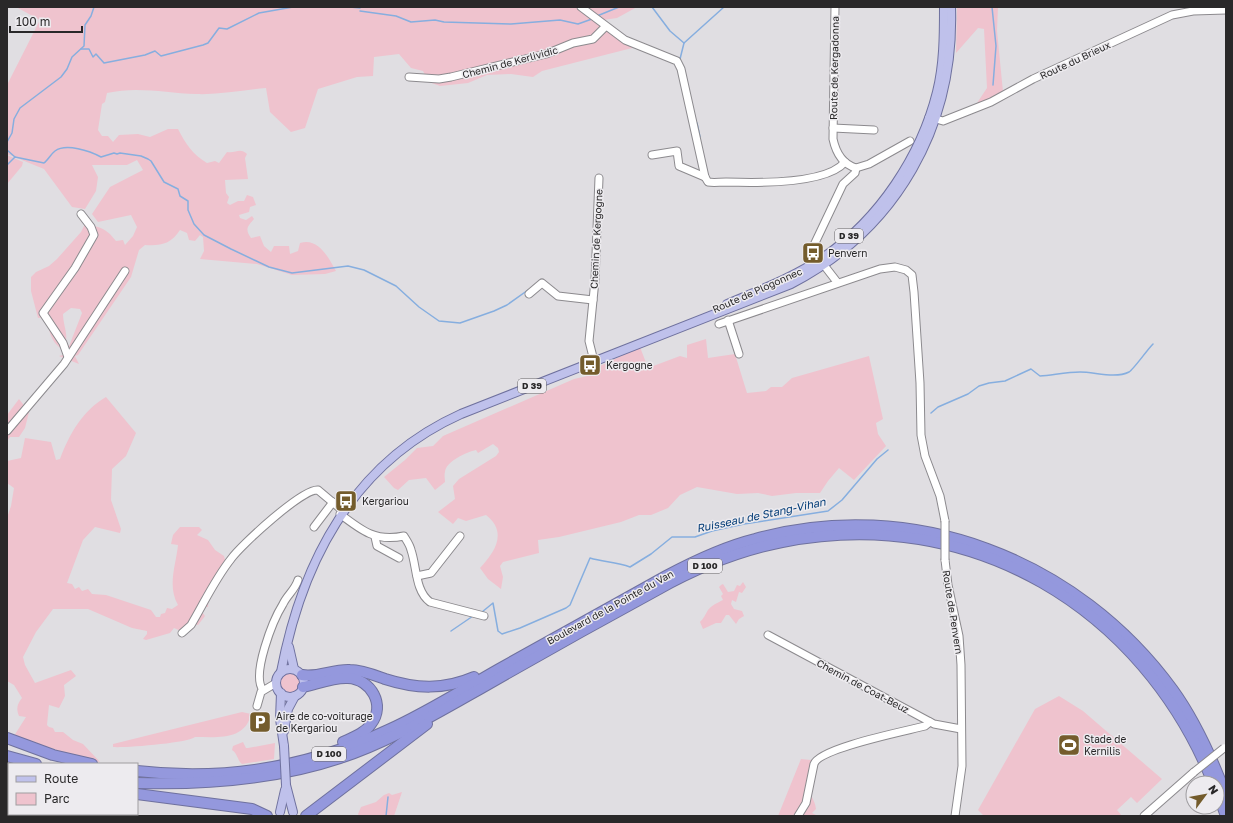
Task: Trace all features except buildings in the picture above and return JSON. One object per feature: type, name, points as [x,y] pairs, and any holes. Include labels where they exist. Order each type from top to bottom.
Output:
[{"type":"highway","name":"Boulevard de la Pointe du Van","points":[[138,771],[174,775],[204,775],[260,770],[314,758],[370,738],[423,712],[666,576],[700,559],[740,543],[788,532],[831,527],[873,526],[922,531],[968,542],[1009,556],[1060,583],[1105,616],[1148,658],[1174,691],[1206,747],[1226,795]]},
{"type":"highway","name":"Boulevard de la Pointe du Van","points":[[138,783],[180,784],[240,780],[281,773],[340,758],[401,732],[631,604],[712,563],[757,548],[796,539],[832,535],[886,535],[932,542],[975,553],[1018,570],[1054,590],[1088,613],[1128,650],[1153,677],[1175,707],[1196,744],[1210,775]]},
{"type":"highway","name":"D 100","points":[[306,816],[429,723],[555,652],[631,604]]},
{"type":"highway","name":"D 100","points":[[298,672],[311,677],[351,670],[407,685],[434,687],[458,683],[492,669],[502,668]]},
{"type":"highway","name":"D 100","points":[[260,770],[339,744],[366,730],[376,717],[377,702],[375,695],[363,682],[348,678],[338,678],[303,687]]},
{"type":"highway","points":[[7,738],[53,755],[88,763]]},
{"type":"highway","points":[[7,756],[26,763]]},
{"type":"highway","points":[[7,756],[32,763]]},
{"type":"highway","points":[[138,794],[252,810],[267,816]]},
{"type":"main road","name":"Route de Plogonnec","points":[[933,118],[941,69],[944,7]]},
{"type":"main road","name":"Route de Plogonnec","points":[[290,636],[313,565],[342,513],[378,469],[402,449],[436,426],[471,410],[779,289],[822,262],[860,226],[890,191],[933,118],[944,88],[950,54],[951,7]]},
{"type":"main road","name":"D 39","points":[[281,672],[290,636]]},
{"type":"main road","name":"D 39","points":[[290,636],[290,654],[298,672]]},
{"type":"main road","points":[[283,742],[288,709],[295,696],[303,687],[298,672],[287,669],[281,672],[278,688],[286,785],[295,814],[277,814],[286,785]]},
{"type":"main road","points":[[278,688],[288,696],[295,696]]},
{"type":"street","points":[[581,7],[606,27],[629,42],[677,61],[683,76],[705,177],[708,182],[794,180],[833,171],[845,162],[856,168],[869,164],[910,141]]},
{"type":"street","name":"Route de Kergadonna","points":[[835,7],[833,128],[836,152],[845,162]]},
{"type":"street","name":"Route du Brieux","points":[[933,118],[943,121],[991,102],[1033,79],[1172,15],[1193,11],[1226,10]]},
{"type":"street","name":"Chemin de Kerlividic","points":[[409,77],[439,79],[451,77],[546,54],[573,42],[593,39],[606,27]]},
{"type":"street","name":"Route de Kergadonna","points":[[833,128],[874,130]]},
{"type":"street","points":[[652,155],[677,151],[679,166],[705,177]]},
{"type":"street","points":[[837,282],[822,262],[814,248],[815,240],[843,184],[855,173],[856,168]]},
{"type":"street","name":"Chemin de Kergogne","points":[[594,361],[589,341],[593,300],[599,178]]},
{"type":"street","points":[[68,357],[63,343],[43,313],[76,268],[94,235],[91,227],[81,214]]},
{"type":"street","name":"Route de Penvern","points":[[837,282],[867,272],[889,268],[901,268],[912,276],[919,370],[921,436],[925,456],[940,496],[945,521],[945,560],[948,585],[959,636],[962,766],[955,816]]},
{"type":"street","points":[[7,431],[68,357],[125,271]]},
{"type":"street","name":"Route de Plogonnec","points":[[719,324],[837,282]]},
{"type":"street","name":"Chemin de Kergogne","points":[[529,294],[542,283],[558,296],[593,300]]},
{"type":"street","name":"Route de Plogonnec","points":[[728,320],[739,354]]},
{"type":"street","points":[[182,633],[191,624],[231,558],[269,523],[312,490],[320,491],[333,502],[342,513],[374,537],[390,538],[404,536],[411,550],[423,594],[430,602],[484,616]]},
{"type":"street","points":[[314,527],[333,502]]},
{"type":"street","points":[[417,576],[431,573],[460,536]]},
{"type":"street","points":[[374,537],[377,546],[399,558]]},
{"type":"street","points":[[257,706],[259,676],[268,638],[280,608],[294,589],[298,580]]},
{"type":"street","name":"Chemin de Coat-Beuz","points":[[768,635],[930,722],[940,726],[961,729]]},
{"type":"street","points":[[259,690],[278,688]]},
{"type":"street","points":[[798,816],[806,803],[814,764],[817,759],[836,749],[926,726],[930,722]]},
{"type":"street","points":[[1144,816],[1194,772],[1225,748]]},
{"type":"green space","points":[[16,7],[637,7],[617,18],[603,20],[636,47],[542,71],[533,77],[511,74],[487,75],[468,83],[440,86],[429,82],[423,71],[411,68],[399,54],[374,57],[373,76],[357,77],[318,89],[305,128],[291,132],[270,112],[266,88],[205,94],[152,90],[129,90],[107,93],[105,102],[102,104],[98,130],[102,136],[108,136],[113,142],[119,135],[138,134],[150,137],[168,129],[178,129],[190,148],[197,156],[207,163],[215,161],[219,163],[227,152],[242,151],[247,154],[245,158],[248,179],[225,180],[226,193],[229,197],[227,203],[230,205],[238,201],[244,201],[247,195],[253,197],[256,205],[250,207],[249,212],[239,215],[240,218],[246,220],[252,216],[254,219],[247,230],[251,238],[260,236],[264,246],[271,252],[274,246],[289,246],[290,254],[298,251],[300,243],[313,243],[327,255],[336,271],[325,274],[292,275],[257,264],[200,259],[204,251],[203,237],[200,235],[195,241],[189,240],[187,233],[180,230],[177,235],[165,243],[145,245],[139,250],[131,277],[78,355],[75,356],[79,364],[59,356],[66,354],[82,313],[80,309],[71,308],[63,314],[66,341],[62,349],[52,338],[45,317],[38,318],[31,291],[31,277],[36,272],[49,266],[57,259],[81,232],[85,224],[102,229],[109,233],[116,241],[123,240],[125,245],[133,236],[137,227],[131,215],[98,222],[92,214],[110,187],[143,170],[137,160],[127,165],[92,165],[98,177],[96,191],[85,209],[72,207],[44,169],[7,154],[7,85],[40,20]]},
{"type":"green space","points":[[957,7],[998,7],[997,31],[1003,92],[991,99],[977,103],[987,88],[984,29],[978,28],[956,53]]},
{"type":"green space","points":[[7,155],[23,162],[22,166],[7,184]]},
{"type":"green space","points":[[706,339],[708,358],[735,354],[747,393],[766,391],[771,387],[782,387],[792,378],[869,356],[883,419],[876,423],[878,434],[886,446],[854,480],[839,468],[820,493],[796,493],[772,496],[758,493],[737,494],[697,487],[680,495],[668,508],[651,515],[639,515],[621,522],[559,537],[538,540],[539,553],[503,562],[500,566],[503,577],[501,589],[488,579],[480,568],[494,549],[497,542],[498,535],[493,522],[486,515],[466,521],[458,518],[453,524],[438,512],[455,499],[453,486],[459,479],[496,456],[499,452],[498,448],[493,444],[478,453],[476,450],[453,461],[446,468],[445,482],[435,490],[426,478],[409,480],[398,490],[394,488],[384,477],[417,448],[433,446],[443,436],[574,379],[587,376],[598,367],[640,347],[648,368],[680,356],[687,358],[687,345]]},
{"type":"green space","points":[[106,397],[136,433],[126,456],[112,469],[111,500],[121,529],[120,533],[95,527],[83,540],[67,583],[72,584],[75,589],[79,587],[82,591],[88,589],[92,594],[106,595],[151,610],[156,617],[160,617],[161,614],[165,613],[167,608],[172,609],[178,605],[173,590],[173,575],[178,545],[171,544],[173,535],[180,527],[199,527],[202,530],[197,535],[208,540],[215,550],[224,556],[225,560],[209,589],[208,607],[205,607],[202,612],[205,616],[198,625],[194,624],[181,631],[174,628],[170,633],[146,640],[143,639],[147,634],[147,631],[132,628],[88,609],[53,609],[36,632],[23,657],[25,665],[35,683],[71,670],[76,676],[64,685],[65,696],[59,708],[49,705],[47,725],[53,728],[55,732],[63,732],[73,740],[83,744],[100,762],[84,759],[14,736],[26,717],[19,716],[18,707],[22,698],[14,685],[7,681],[7,518],[14,488],[7,483],[7,461],[21,458],[25,438],[51,442],[56,460],[60,459],[77,424],[90,409]]},
{"type":"green space","points":[[19,399],[29,412],[25,428],[19,437],[10,437],[7,441],[7,415]]},
{"type":"green space","points":[[743,582],[746,587],[742,593],[739,592],[736,602],[732,600],[731,604],[734,609],[742,611],[744,616],[739,619],[736,624],[729,615],[726,615],[721,623],[716,623],[703,629],[700,622],[708,610],[713,605],[723,600],[721,596],[723,594],[719,587],[723,584],[728,592],[734,591],[737,585],[740,586]]},
{"type":"green space","points":[[290,673],[297,676],[300,683],[297,690],[290,693],[283,690],[280,683],[283,676]]},
{"type":"green space","name":"Stade de Kernilis","points":[[1059,696],[1083,711],[1162,779],[1137,803],[1131,797],[1117,810],[1122,816],[984,816],[978,810],[1035,709]]},
{"type":"green space","points":[[242,712],[251,714],[248,723],[243,729],[229,736],[195,737],[169,743],[113,747],[113,744]]},
{"type":"green space","points":[[243,742],[246,748],[275,743],[274,759],[242,764],[232,750],[233,746]]},
{"type":"green space","points":[[801,759],[811,760],[808,776],[808,787],[816,809],[812,813],[818,816],[778,816]]},
{"type":"green space","points":[[402,792],[394,816],[359,816],[358,814],[361,807],[376,802],[384,795],[389,793],[392,795]]},
{"type":"water","points":[[7,784],[8,815],[79,816],[7,816]]},
{"type":"waterway","points":[[7,142],[12,133],[14,119],[20,108],[61,77],[67,69],[72,57],[84,46],[85,25],[91,16],[94,7]]},
{"type":"waterway","points":[[81,49],[89,49],[93,57],[96,54],[104,63],[145,55],[155,51],[161,56],[208,43],[219,28],[227,29],[259,13],[293,7]]},
{"type":"waterway","points":[[350,7],[360,8]]},
{"type":"waterway","points":[[597,16],[619,7]]},
{"type":"waterway","points":[[652,7],[670,31],[684,43]]},
{"type":"waterway","points":[[680,59],[684,43],[724,7]]},
{"type":"waterway","points":[[992,7],[996,46],[993,85]]},
{"type":"waterway","points":[[360,11],[396,16],[411,22],[435,20],[444,22],[511,24],[560,20],[578,24],[592,19]]},
{"type":"waterway","points":[[697,123],[700,137]]},
{"type":"waterway","points":[[7,165],[15,157],[44,163],[55,151],[65,148],[85,150],[101,157],[114,153],[141,156],[151,161],[164,182],[178,189],[180,196],[188,201],[188,210],[194,224],[204,235],[269,267],[292,273],[348,266],[364,270],[396,286],[419,307],[439,321],[460,323],[507,305],[528,290]]},
{"type":"waterway","points":[[7,150],[15,157]]},
{"type":"waterway","name":"Ruisseau de Stang-Vihan","points":[[931,413],[938,407],[968,394],[979,386],[1005,381],[1031,369],[1040,376],[1070,372],[1111,375],[1123,374],[1129,372],[1153,344]]},
{"type":"waterway","name":"Ruisseau de Stang-Vihan","points":[[482,612],[493,603],[498,631],[502,634],[520,628],[570,605],[590,558],[630,567],[651,554],[672,537],[695,537],[712,531],[744,524],[828,511],[842,500],[877,459],[888,450]]},
{"type":"waterway","name":"Ruisseau de Stang-Vihan","points":[[451,631],[473,616]]},
{"type":"waterway","name":"Ruisseau de Stang-Vihan","points":[[386,816],[388,797]]},
{"type":"place","name":"Penvern","points":[[813,253]]},
{"type":"place","name":"Kergogne","points":[[590,365]]},
{"type":"place","name":"Kergariou","points":[[346,501]]},
{"type":"place","name":"Aire de co-voiturage de Kergariou","points":[[260,722]]},
{"type":"place","name":"Stade de Kernilis","points":[[1069,745]]}]
